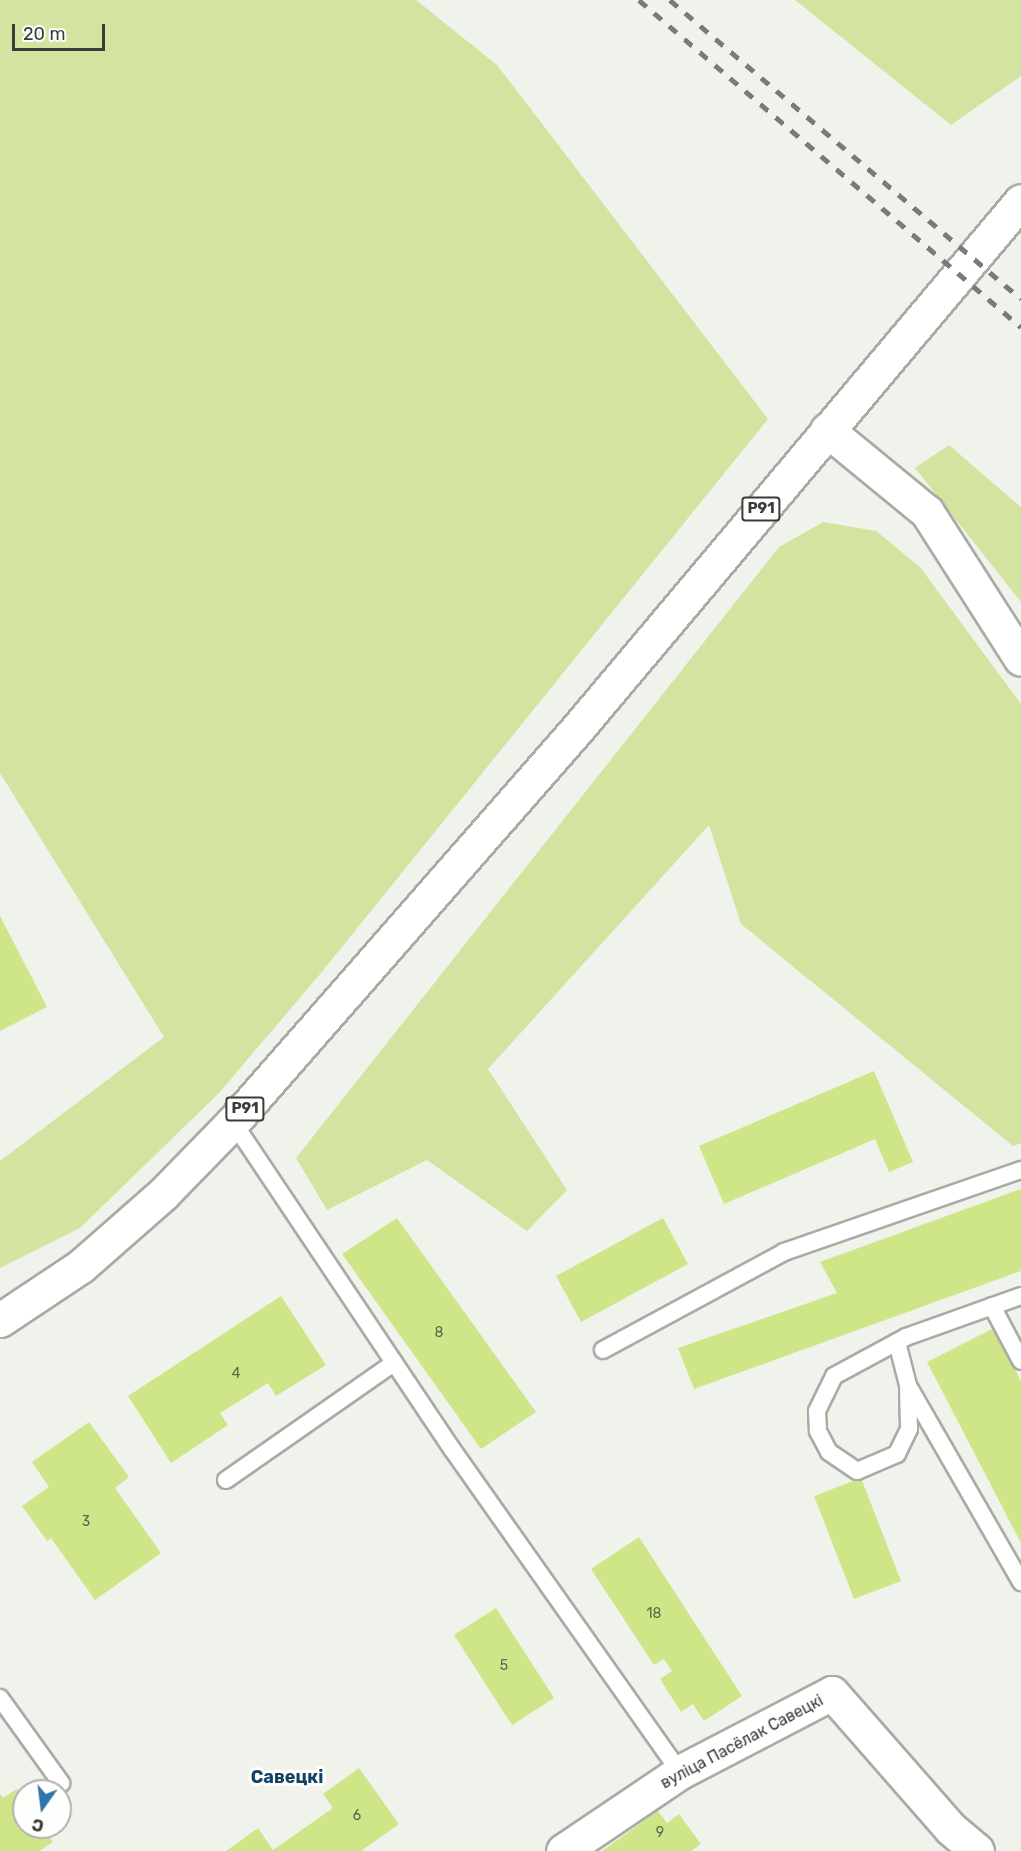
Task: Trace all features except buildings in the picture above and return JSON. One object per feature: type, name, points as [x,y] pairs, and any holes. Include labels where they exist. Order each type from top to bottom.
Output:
[{"type":"main road","name":"Р91","points":[[0,1320],[81,1266],[164,1193],[233,1122],[578,728],[1021,201]]},
{"type":"main road","points":[[827,430],[927,512],[1021,659]]},
{"type":"main road","name":"вуліца Пасёлак Савецкі","points":[[563,1851],[680,1772],[832,1693],[950,1828],[977,1851]]},
{"type":"lane","points":[[233,1122],[394,1363],[680,1772]]},
{"type":"lane","points":[[603,1350],[783,1252],[1021,1170]]},
{"type":"lane","points":[[897,1342],[908,1385],[909,1430],[897,1454],[857,1471],[828,1452],[818,1431],[818,1411],[834,1376],[897,1342],[1021,1296]]},
{"type":"lane","points":[[992,1306],[1021,1361]]},
{"type":"lane","points":[[226,1480],[394,1363]]},
{"type":"lane","points":[[908,1385],[1021,1582]]},
{"type":"lane","points":[[0,1698],[58,1779]]},
{"type":"green space","points":[[0,0],[416,0],[497,65],[768,419],[321,973],[219,1093],[80,1228],[0,1268],[0,1161],[164,1037],[0,773]]},
{"type":"green space","points":[[795,0],[1021,0],[1021,76],[951,125]]},
{"type":"green space","points":[[949,445],[1021,507],[1021,602],[915,468]]},
{"type":"green space","points":[[823,522],[876,531],[920,567],[1021,704],[1021,1143],[1013,1146],[741,924],[709,825],[488,1069],[567,1190],[527,1231],[427,1160],[327,1210],[296,1158],[779,547]]},
{"type":"railway","points":[[639,0],[1021,327]]},
{"type":"railway","points":[[670,0],[1021,299]]},
{"type":"district","name":"Савецкі","points":[[287,1777]]}]
